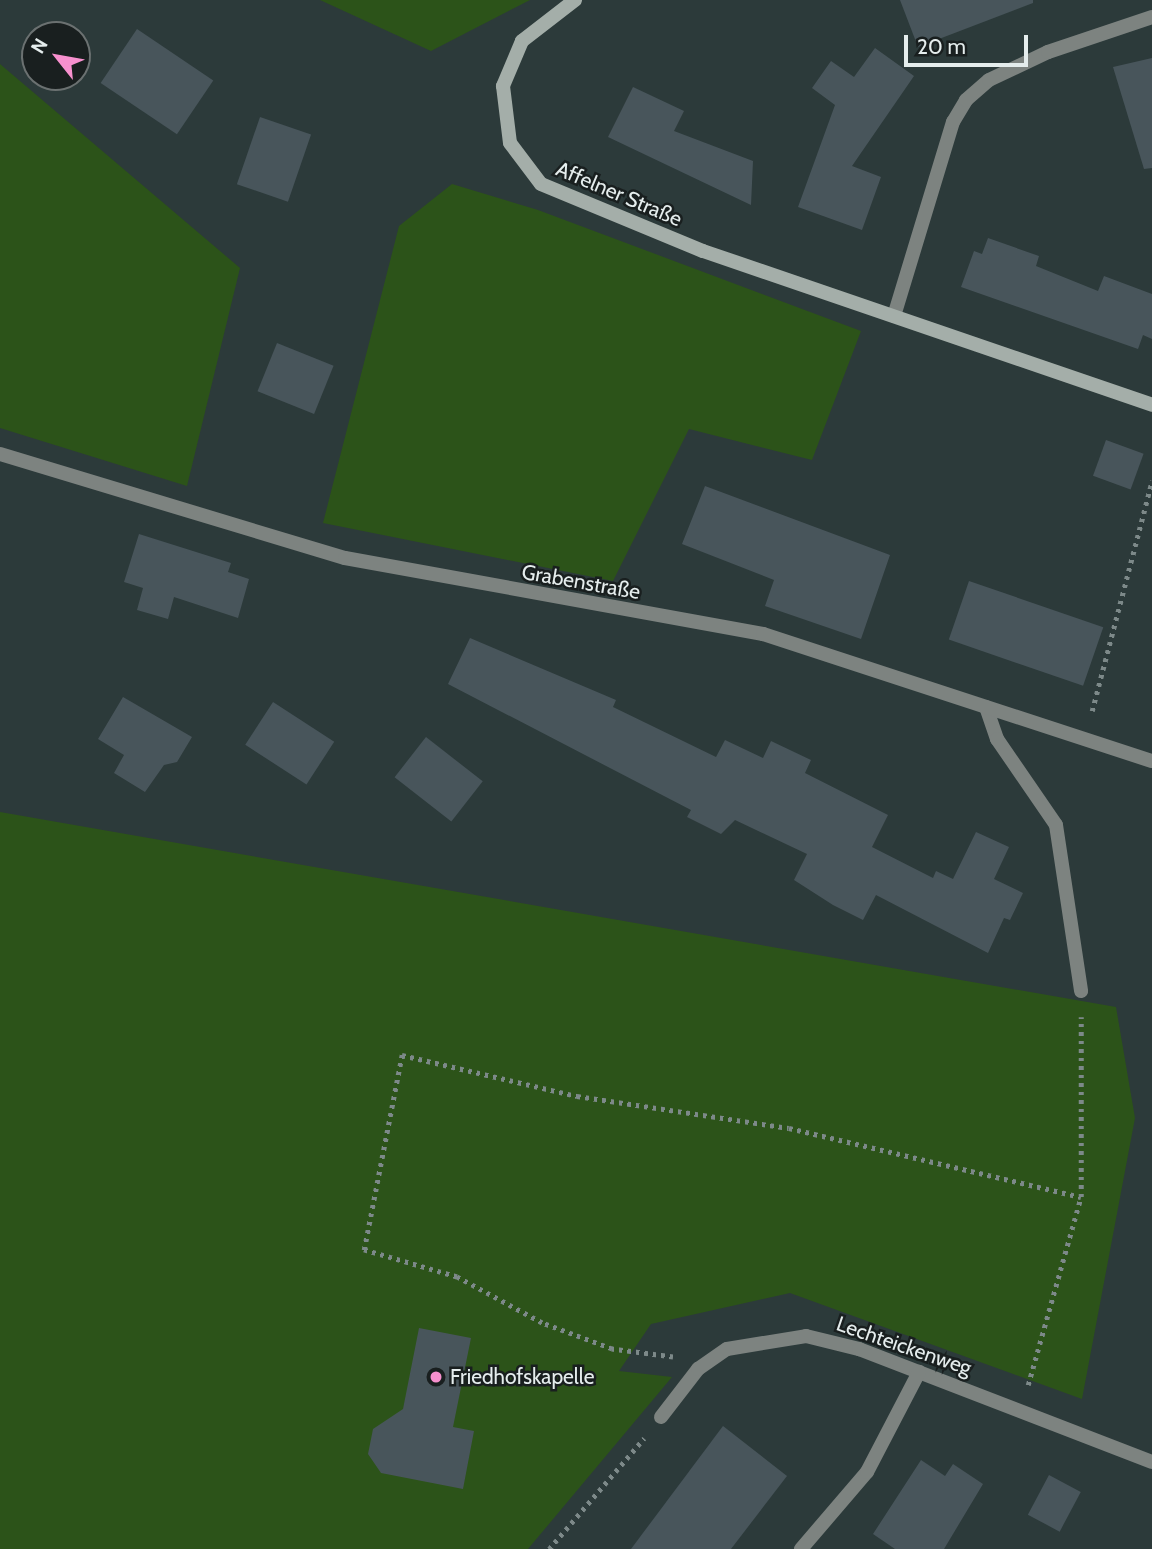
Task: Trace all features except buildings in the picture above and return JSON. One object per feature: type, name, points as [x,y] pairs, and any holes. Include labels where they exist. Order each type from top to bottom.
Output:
[{"type":"main road","name":"Affelner Straße","points":[[575,0],[522,41],[503,86],[510,143],[541,184],[601,213],[1152,405]]},
{"type":"street","points":[[894,316],[953,122],[966,100],[989,80],[1048,52],[1152,17]]},
{"type":"street","name":"Grabenstraße","points":[[0,454],[345,558],[763,634],[1152,761]]},
{"type":"street","points":[[986,707],[997,739],[1056,825],[1081,991]]},
{"type":"street","name":"Lechteickenweg","points":[[661,1417],[708,1362],[762,1339],[806,1336],[919,1372],[1152,1462]]},
{"type":"street","points":[[801,1549],[867,1472],[919,1372]]},
{"type":"path","points":[[1085,739],[1152,481]]},
{"type":"path","points":[[1019,1411],[1081,1197],[1081,991]]},
{"type":"path","points":[[708,1362],[612,1349],[542,1323],[457,1277],[364,1250],[402,1055],[577,1096],[789,1128],[1081,1197]]},
{"type":"path","points":[[549,1549],[661,1417]]},
{"type":"green space","points":[[320,0],[530,0],[431,51]]},
{"type":"green space","points":[[0,64],[21,82],[21,91],[32,91],[240,268],[187,486],[0,428]]},
{"type":"green space","points":[[452,184],[538,210],[861,331],[812,460],[689,429],[613,581],[323,523],[399,226]]},
{"type":"green space","points":[[0,812],[1116,1007],[1135,1118],[1082,1399],[790,1293],[651,1324],[619,1371],[672,1377],[528,1549],[0,1549]]},
{"type":"place","name":"Friedhofskapelle","points":[[436,1377]]}]
